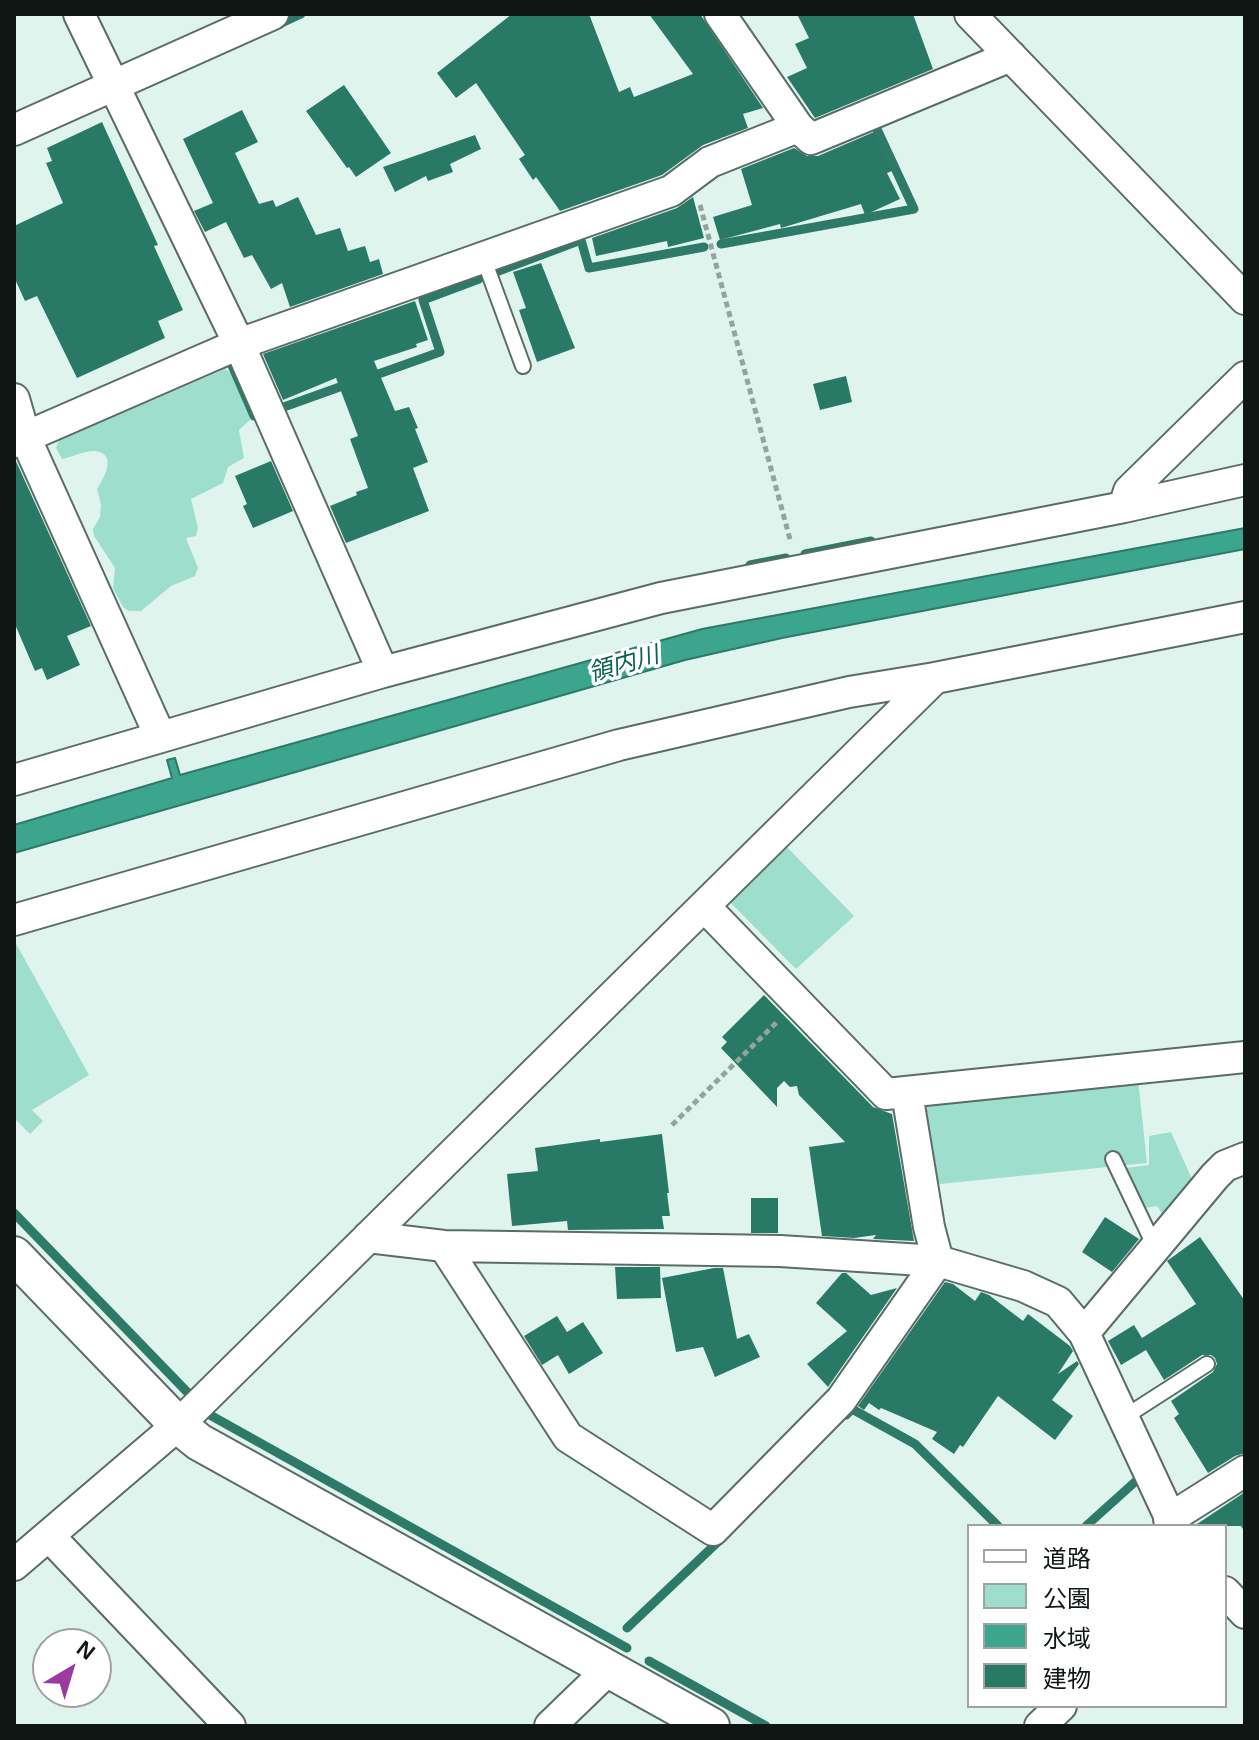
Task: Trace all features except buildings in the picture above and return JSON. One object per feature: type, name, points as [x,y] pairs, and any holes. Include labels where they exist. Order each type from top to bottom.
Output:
[{"type":"street","points":[[79,14],[239,344],[383,672]]},
{"type":"street","points":[[14,130],[273,14]]},
{"type":"street","points":[[720,14],[798,127],[811,139],[1011,56]]},
{"type":"street","points":[[970,14],[1245,299]]},
{"type":"street","points":[[20,440],[239,344],[671,191],[710,162],[798,127]]},
{"type":"street","points":[[1124,507],[1129,491],[1245,377]]},
{"type":"street","points":[[14,399],[20,440],[160,736]]},
{"type":"street","points":[[14,780],[383,672],[661,598],[1124,507],[1245,480]]},
{"type":"street","points":[[14,920],[619,745],[849,692],[1245,617]]},
{"type":"street","points":[[14,1565],[178,1425],[935,678]]},
{"type":"street","points":[[704,906],[886,1094],[1245,1057]]},
{"type":"street","points":[[444,1246],[568,1437],[713,1530],[841,1400],[938,1261],[929,1227],[907,1093]]},
{"type":"street","points":[[1084,1333],[1215,1176],[1225,1166],[1245,1158]]},
{"type":"street","points":[[368,1237],[444,1246],[780,1251],[938,1261],[1023,1286],[1058,1302],[1084,1333],[1172,1522],[1245,1471]]},
{"type":"street","points":[[14,1255],[178,1425],[199,1442],[711,1726]]},
{"type":"street","points":[[49,1536],[230,1726]]},
{"type":"street","points":[[1227,1594],[1245,1613]]},
{"type":"street","points":[[550,1726],[609,1669]]},
{"type":"street","points":[[1040,1726],[1059,1708]]},
{"type":"lane","points":[[483,257],[523,366]]},
{"type":"lane","points":[[1113,1159],[1155,1248]]},
{"type":"lane","points":[[1123,1418],[1207,1364]]},
{"type":"path","points":[[692,174],[798,571]]},
{"type":"path","points":[[672,1125],[797,1002]]},
{"type":"green space","points":[[225,369],[230,372],[251,419],[239,430],[244,458],[228,467],[223,483],[191,499],[198,528],[196,536],[186,538],[198,568],[195,576],[171,586],[141,611],[129,611],[123,607],[113,588],[115,568],[94,536],[93,529],[100,517],[97,489],[108,461],[102,453],[95,451],[62,459],[56,448],[59,440]]},
{"type":"green space","points":[[784,844],[854,916],[796,969],[728,900]]},
{"type":"green space","points":[[14,940],[89,1075],[32,1110],[43,1121],[30,1134],[14,1118]]},
{"type":"green space","points":[[1138,1079],[1147,1163],[930,1185],[923,1101]]},
{"type":"green space","points":[[1171,1132],[1196,1188],[1167,1222],[1157,1206],[1144,1208],[1125,1168],[1149,1165],[1149,1136]]},
{"type":"water","name":"領内川","points":[[1245,528],[1245,549],[782,638],[685,660],[14,853],[14,825],[172,778],[167,760],[175,758],[180,775],[702,629]]},
{"type":"waterway","points":[[275,26],[301,14]]},
{"type":"waterway","points":[[721,244],[914,209],[876,127]]},
{"type":"waterway","points":[[496,272],[581,240],[589,268],[704,247]]},
{"type":"waterway","points":[[370,377],[440,352],[423,300],[479,279]]},
{"type":"waterway","points":[[222,365],[230,361],[254,416]]},
{"type":"waterway","points":[[281,408],[348,384]]},
{"type":"waterway","points":[[805,554],[871,541]]},
{"type":"waterway","points":[[750,565],[786,558]]},
{"type":"waterway","points":[[14,1213],[191,1396]]},
{"type":"waterway","points":[[846,1415],[852,1409],[915,1444],[996,1524]]},
{"type":"waterway","points":[[210,1415],[627,1648]]},
{"type":"waterway","points":[[1088,1524],[1136,1481]]},
{"type":"waterway","points":[[627,1628],[722,1538]]},
{"type":"waterway","points":[[649,1661],[766,1726]]}]
